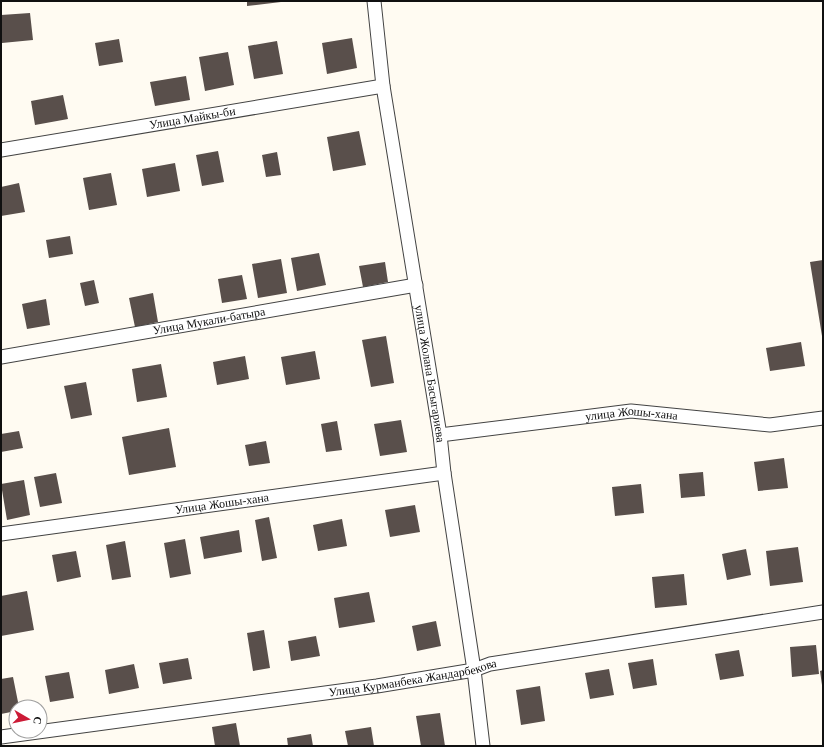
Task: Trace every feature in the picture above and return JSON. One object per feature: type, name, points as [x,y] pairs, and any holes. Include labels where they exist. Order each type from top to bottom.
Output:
[{"type":"street","name":"улица Жолана Басыгариева","points":[[374,1],[383,86],[440,435],[444,473],[474,670],[483,746]]},
{"type":"street","name":"Улица Майкы-би","points":[[1,150],[383,86]]},
{"type":"street","name":"Улица Мукали-батыра","points":[[1,357],[416,285]]},
{"type":"street","name":"улица Жошы-хана","points":[[440,435],[631,411],[770,425],[823,418]]},
{"type":"street","name":"Улица Жошы-хана","points":[[1,534],[444,473]]},
{"type":"street","name":"Улица Курманбека Жандарбекова","points":[[1,737],[377,686],[474,670],[490,664],[823,612]]},
{"type":"building","points":[[247,1],[281,1],[281,2],[247,6]]},
{"type":"building","points":[[30,13],[33,40],[2,43],[1,15]]},
{"type":"building","points":[[352,38],[357,68],[327,74],[322,43]]},
{"type":"building","points":[[119,39],[123,62],[99,66],[95,43]]},
{"type":"building","points":[[277,41],[283,74],[254,79],[248,46]]},
{"type":"building","points":[[228,52],[234,85],[205,91],[199,57]]},
{"type":"building","points":[[186,76],[190,100],[155,106],[150,82]]},
{"type":"building","points":[[63,95],[68,119],[35,125],[31,101]]},
{"type":"building","points":[[359,131],[366,165],[333,171],[327,137]]},
{"type":"building","points":[[218,151],[224,182],[202,186],[196,155]]},
{"type":"building","points":[[277,152],[281,175],[266,177],[262,155]]},
{"type":"building","points":[[175,163],[180,191],[147,197],[142,169]]},
{"type":"building","points":[[111,173],[117,205],[89,210],[83,178]]},
{"type":"building","points":[[19,183],[25,212],[1,216],[1,187]]},
{"type":"building","points":[[70,236],[73,254],[49,258],[46,240]]},
{"type":"building","points":[[319,253],[326,285],[297,291],[291,258]]},
{"type":"building","points":[[281,259],[287,293],[258,298],[252,264]]},
{"type":"building","points":[[823,260],[823,336],[822,336],[810,262]]},
{"type":"building","points":[[385,262],[388,282],[363,287],[359,266]]},
{"type":"building","points":[[242,275],[247,299],[222,303],[218,279]]},
{"type":"building","points":[[94,280],[99,303],[85,306],[80,283]]},
{"type":"building","points":[[153,293],[158,322],[135,327],[129,298]]},
{"type":"building","points":[[46,299],[50,325],[27,329],[22,304]]},
{"type":"building","points":[[386,336],[394,383],[371,387],[362,340]]},
{"type":"building","points":[[801,342],[805,366],[770,371],[766,348]]},
{"type":"building","points":[[315,351],[320,379],[286,385],[281,357]]},
{"type":"building","points":[[245,356],[249,379],[217,385],[213,362]]},
{"type":"building","points":[[161,364],[167,397],[137,402],[132,369]]},
{"type":"building","points":[[86,382],[92,415],[71,419],[64,386]]},
{"type":"building","points":[[401,420],[407,452],[380,456],[374,424]]},
{"type":"building","points":[[337,421],[342,450],[326,452],[321,424]]},
{"type":"building","points":[[169,428],[176,467],[129,475],[122,437]]},
{"type":"building","points":[[19,431],[23,448],[1,452],[1,434]]},
{"type":"building","points":[[266,441],[270,463],[249,466],[245,445]]},
{"type":"building","points":[[784,458],[788,488],[758,491],[754,462]]},
{"type":"building","points":[[703,472],[705,496],[681,498],[679,474]]},
{"type":"building","points":[[56,473],[62,503],[40,507],[34,477]]},
{"type":"building","points":[[24,480],[30,515],[7,520],[1,484]]},
{"type":"building","points":[[641,484],[644,513],[615,516],[612,487]]},
{"type":"building","points":[[415,505],[420,532],[390,537],[385,510]]},
{"type":"building","points":[[269,517],[277,558],[262,561],[255,520]]},
{"type":"building","points":[[342,519],[347,546],[318,551],[313,525]]},
{"type":"building","points":[[239,530],[242,552],[204,559],[200,537]]},
{"type":"building","points":[[185,539],[191,574],[170,578],[164,543]]},
{"type":"building","points":[[125,541],[131,577],[112,580],[106,545]]},
{"type":"building","points":[[798,547],[803,582],[770,586],[766,551]]},
{"type":"building","points":[[746,549],[751,575],[727,580],[722,554]]},
{"type":"building","points":[[76,551],[81,577],[57,582],[52,555]]},
{"type":"building","points":[[684,574],[687,605],[655,608],[652,577]]},
{"type":"building","points":[[27,591],[34,630],[1,636],[1,596]]},
{"type":"building","points":[[369,592],[375,622],[339,628],[334,598]]},
{"type":"building","points":[[436,621],[441,646],[417,651],[412,626]]},
{"type":"building","points":[[264,630],[270,668],[253,671],[247,633]]},
{"type":"building","points":[[316,636],[320,656],[291,661],[288,641]]},
{"type":"building","points":[[816,645],[819,674],[792,677],[790,647]]},
{"type":"building","points":[[739,650],[744,676],[720,680],[715,654]]},
{"type":"building","points":[[188,658],[192,679],[163,684],[159,663]]},
{"type":"building","points":[[653,659],[657,685],[633,689],[628,663]]},
{"type":"building","points":[[134,664],[139,688],[109,694],[105,670]]},
{"type":"building","points":[[609,669],[614,695],[590,699],[585,673]]},
{"type":"building","points":[[823,670],[823,685],[822,685],[820,671]]},
{"type":"building","points":[[69,672],[74,698],[50,702],[45,676]]},
{"type":"building","points":[[13,677],[17,699],[8,699],[8,713],[1,714],[1,679]]},
{"type":"building","points":[[540,686],[545,721],[521,725],[516,690]]},
{"type":"building","points":[[440,713],[445,746],[421,746],[416,716]]},
{"type":"building","points":[[236,723],[240,746],[215,746],[212,727]]},
{"type":"building","points":[[371,727],[374,746],[348,746],[345,731]]},
{"type":"building","points":[[311,734],[313,746],[288,746],[287,738]]}]
